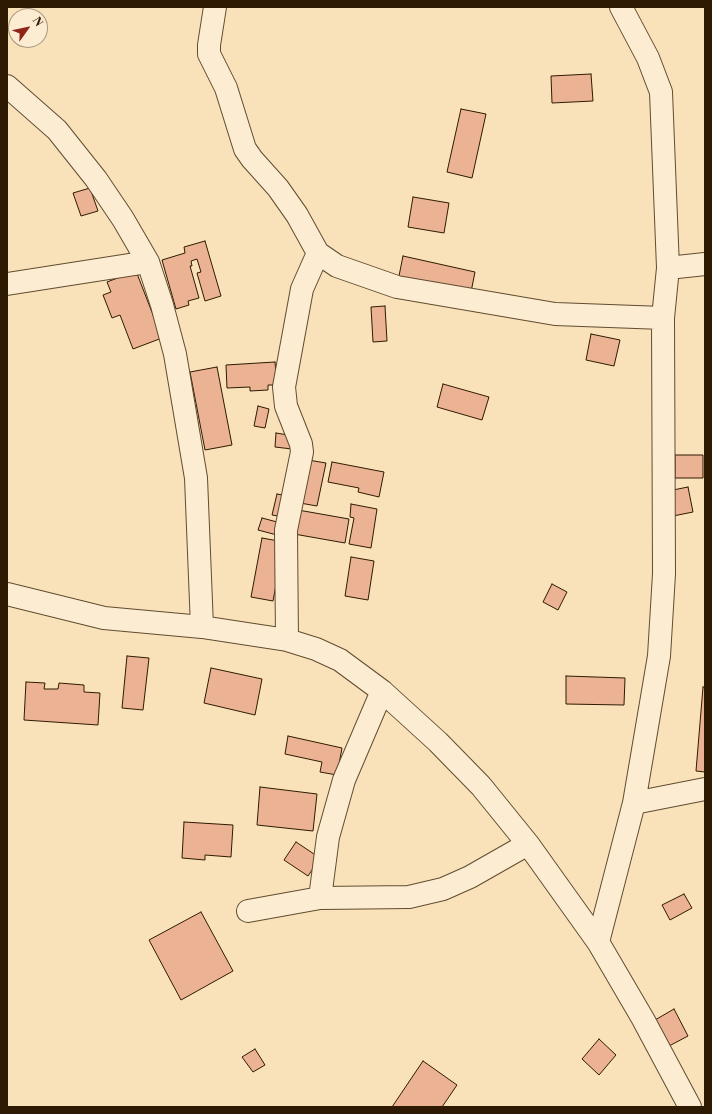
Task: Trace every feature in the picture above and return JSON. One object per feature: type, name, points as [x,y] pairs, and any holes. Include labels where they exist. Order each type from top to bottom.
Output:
[{"type":"street","points":[[215,7],[209,54],[226,88],[245,149],[278,188],[297,215],[318,253],[338,266],[397,287],[555,314],[663,318]]},
{"type":"street","points":[[598,942],[634,803],[659,656],[664,574],[663,318],[668,268],[661,92],[648,58],[621,7]]},
{"type":"street","points":[[7,86],[57,130],[96,179],[123,219],[148,262],[162,305],[175,354],[196,478],[202,627]]},
{"type":"street","points":[[287,640],[286,530],[302,452],[301,444],[286,406],[284,387],[302,289],[318,253]]},
{"type":"street","points":[[7,284],[148,262]]},
{"type":"street","points":[[668,268],[705,264]]},
{"type":"street","points":[[7,594],[104,618],[202,627],[287,640],[316,649],[340,660],[382,691],[438,742],[481,786],[528,844],[598,942],[643,1019],[690,1107]]},
{"type":"street","points":[[320,898],[328,838],[344,780],[382,691]]},
{"type":"street","points":[[634,803],[705,789]]},
{"type":"street","points":[[248,911],[320,898],[409,896],[443,889],[470,877],[528,844]]},
{"type":"building","points":[[591,74],[593,101],[552,103],[551,76]]},
{"type":"building","points":[[461,109],[486,114],[472,178],[447,172]]},
{"type":"building","points":[[90,188],[98,211],[81,216],[73,193]]},
{"type":"building","points":[[413,197],[449,203],[444,233],[408,227]]},
{"type":"building","points":[[205,241],[221,296],[205,301],[197,273],[201,272],[197,259],[191,261],[192,266],[190,266],[199,298],[188,301],[189,305],[176,309],[162,260],[185,253],[184,247]]},
{"type":"building","points":[[403,256],[475,272],[470,297],[398,281]]},
{"type":"building","points":[[136,271],[162,338],[133,349],[120,315],[112,318],[103,295],[111,292],[107,282]]},
{"type":"building","points":[[385,306],[387,341],[373,342],[371,307]]},
{"type":"building","points":[[591,334],[620,340],[614,366],[586,360]]},
{"type":"building","points":[[275,362],[277,385],[268,385],[268,390],[250,391],[250,387],[227,388],[226,365]]},
{"type":"building","points":[[217,367],[232,445],[205,450],[190,372]]},
{"type":"building","points":[[443,384],[489,397],[482,420],[437,407]]},
{"type":"building","points":[[258,406],[269,409],[265,428],[254,426]]},
{"type":"building","points":[[276,433],[294,436],[292,449],[275,447]]},
{"type":"building","points":[[675,455],[703,455],[703,478],[675,478]]},
{"type":"building","points":[[308,460],[326,463],[317,506],[300,503]]},
{"type":"building","points":[[332,462],[384,472],[379,497],[358,492],[359,488],[328,482]]},
{"type":"building","points":[[688,487],[693,512],[673,516],[668,491]]},
{"type":"building","points":[[277,494],[288,496],[284,517],[272,515]]},
{"type":"building","points":[[351,504],[377,509],[371,548],[349,544],[354,518],[350,517]]},
{"type":"building","points":[[298,510],[349,519],[345,543],[294,534]]},
{"type":"building","points":[[262,518],[281,523],[277,535],[258,530]]},
{"type":"building","points":[[262,538],[284,542],[273,601],[251,597]]},
{"type":"building","points":[[351,557],[374,561],[368,600],[345,596]]},
{"type":"building","points":[[552,584],[567,592],[558,610],[543,602]]},
{"type":"building","points":[[127,656],[149,658],[143,710],[122,708]]},
{"type":"building","points":[[211,668],[262,679],[255,715],[204,703]]},
{"type":"building","points":[[566,676],[625,678],[624,705],[566,704]]},
{"type":"building","points":[[26,682],[45,683],[44,689],[58,689],[59,683],[84,685],[84,692],[100,693],[98,725],[24,720]]},
{"type":"building","points":[[703,687],[705,687],[705,772],[696,771]]},
{"type":"building","points":[[288,736],[342,748],[337,775],[320,772],[322,762],[285,754]]},
{"type":"building","points":[[260,787],[317,794],[313,831],[257,825]]},
{"type":"building","points":[[184,822],[233,825],[231,857],[205,855],[205,860],[182,858]]},
{"type":"building","points":[[296,842],[320,858],[308,876],[284,860]]},
{"type":"building","points":[[684,894],[692,908],[670,920],[662,905]]},
{"type":"building","points":[[201,912],[233,971],[181,1000],[149,940]]},
{"type":"building","points":[[674,1009],[688,1036],[669,1046],[655,1020]]},
{"type":"building","points":[[599,1039],[616,1055],[599,1075],[582,1059]]},
{"type":"building","points":[[255,1049],[265,1065],[253,1072],[242,1057]]},
{"type":"building","points":[[423,1061],[457,1085],[442,1107],[392,1107]]}]
